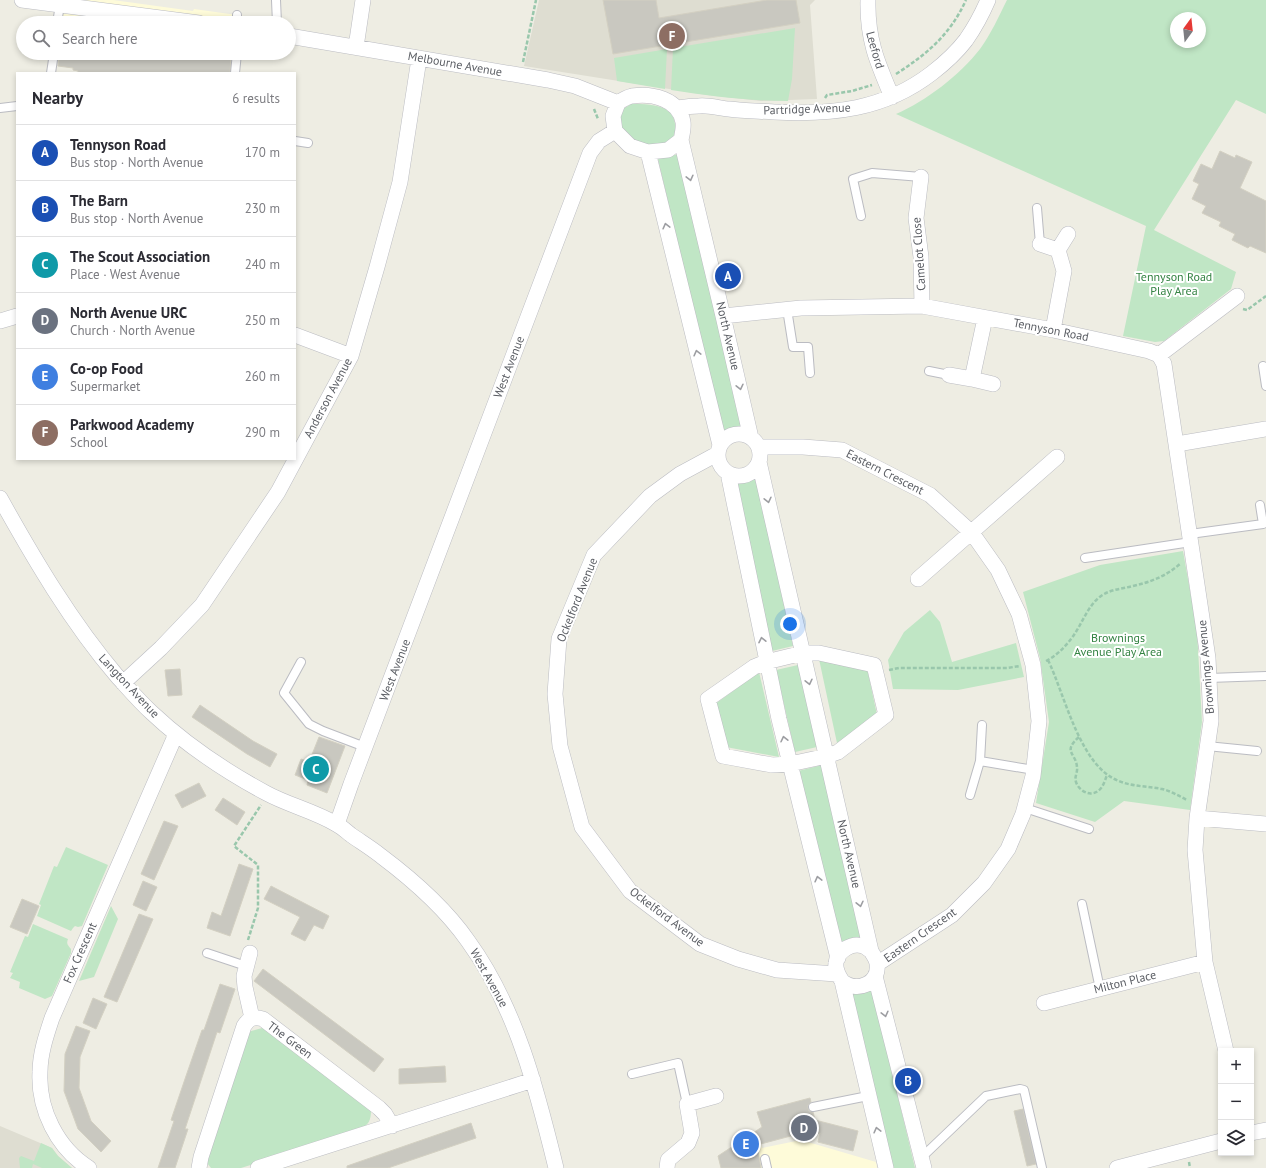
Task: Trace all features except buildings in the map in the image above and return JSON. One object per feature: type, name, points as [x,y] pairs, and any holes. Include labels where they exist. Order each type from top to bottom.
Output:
[{"type":"street","points":[[22,0],[145,16]]},
{"type":"street","points":[[356,47],[363,0]]},
{"type":"street","name":"Leeford","points":[[868,0],[870,36],[873,49],[892,97]]},
{"type":"street","name":"Partridge Avenue","points":[[678,108],[699,106],[776,112],[816,112],[855,108],[892,97],[923,79],[949,59],[966,40],[980,18],[988,0]]},
{"type":"street","name":"Melbourne Avenue","points":[[296,37],[520,75],[575,86],[618,103]]},
{"type":"street","name":"Anderson Avenue","points":[[296,458],[351,356],[400,182],[420,59]]},
{"type":"street","points":[[647,95],[666,100],[678,108],[684,122],[681,140],[668,150],[648,152],[630,146],[615,131],[613,116],[618,103],[630,96],[647,95]]},
{"type":"street","name":"West Avenue","points":[[556,1168],[533,1080],[515,1030],[492,978],[468,940],[443,911],[409,878],[383,857],[337,824],[590,153],[599,141],[615,131]]},
{"type":"street","name":"North Avenue","points":[[681,140],[723,316],[760,457],[759,462],[802,653],[922,1163]]},
{"type":"street","points":[[648,152],[719,450],[719,464],[728,473],[744,476],[751,473],[759,462]]},
{"type":"street","name":"Camelot Close","points":[[921,177],[916,218],[921,257],[922,306]]},
{"type":"street","points":[[1053,330],[1064,272],[1058,250],[1068,234]]},
{"type":"street","points":[[1040,244],[1058,250]]},
{"type":"street","points":[[1158,355],[1237,296]]},
{"type":"street","name":"Tennyson Road","points":[[723,316],[787,309],[922,306],[1053,330],[1149,351],[1158,355]]},
{"type":"street","points":[[0,321],[16,316]]},
{"type":"street","points":[[972,379],[986,318]]},
{"type":"street","points":[[296,335],[351,356]]},
{"type":"street","name":"Brownings Avenue","points":[[1158,355],[1164,364],[1208,658],[1211,721],[1198,812],[1195,850],[1205,962],[1225,1048]]},
{"type":"street","points":[[949,375],[993,384]]},
{"type":"street","points":[[1177,444],[1266,429]]},
{"type":"street","points":[[719,450],[729,436],[734,434],[741,434],[755,442]]},
{"type":"street","name":"Eastern Crescent","points":[[755,442],[842,450],[930,495],[972,533],[998,570],[1019,614],[1033,665],[1040,721],[1034,770],[1025,808],[1008,849],[984,883],[952,915],[875,964]]},
{"type":"street","name":"Ockelford Avenue","points":[[719,450],[680,474],[650,496],[594,555],[559,639],[554,694],[560,746],[582,827],[630,891],[700,944],[738,960],[777,970],[840,977]]},
{"type":"street","points":[[918,579],[1057,458]]},
{"type":"street","name":"Anderson Avenue","points":[[123,683],[161,648],[202,604],[278,492],[295,460]]},
{"type":"street","points":[[728,473],[766,662],[838,958]]},
{"type":"street","name":"Langton Avenue","points":[[0,498],[75,623],[123,683],[150,712],[176,734],[238,777],[268,794],[337,824]]},
{"type":"street","points":[[802,653],[819,653],[874,665],[886,715],[838,752],[827,756],[790,764],[772,765],[723,756],[708,699],[754,667],[766,662],[802,653]]},
{"type":"street","name":"Fox Crescent","points":[[88,1168],[65,1149],[52,1128],[45,1111],[40,1082],[43,1046],[52,1018],[176,734]]},
{"type":"street","points":[[1198,812],[1266,824]]},
{"type":"street","points":[[840,977],[846,984],[856,987],[868,984],[875,964],[863,946],[850,946],[841,952],[836,963],[886,1168]]},
{"type":"street","points":[[248,959],[244,976],[252,1018]]},
{"type":"street","name":"Milton Place","points":[[1044,1003],[1205,962]]},
{"type":"street","name":"The Green","points":[[199,1168],[201,1157],[244,1026],[252,1018],[257,1017],[262,1019],[379,1108],[385,1114],[392,1126]]},
{"type":"street","points":[[258,1168],[533,1080]]},
{"type":"street","points":[[667,1168],[668,1160],[688,1143],[692,1133],[687,1104],[716,1096]]},
{"type":"street","points":[[1254,1132],[1266,1130]]},
{"type":"street","points":[[1116,1168],[1218,1142]]},
{"type":"lane","points":[[276,0],[277,16]]},
{"type":"lane","points":[[59,16],[60,5]]},
{"type":"lane","points":[[51,72],[53,60]]},
{"type":"lane","points":[[234,72],[235,60]]},
{"type":"lane","points":[[0,108],[16,106]]},
{"type":"lane","points":[[296,141],[308,143]]},
{"type":"lane","points":[[861,216],[853,180],[872,172],[921,177]]},
{"type":"lane","points":[[1037,208],[1040,244]]},
{"type":"lane","points":[[787,309],[794,347],[808,347],[810,373]]},
{"type":"lane","points":[[1263,366],[1266,386]]},
{"type":"lane","points":[[929,371],[949,375]]},
{"type":"lane","points":[[1085,558],[1191,543],[1263,524],[1260,505]]},
{"type":"lane","points":[[301,662],[284,693],[309,724],[365,747]]},
{"type":"lane","points":[[1209,678],[1266,676]]},
{"type":"lane","points":[[970,795],[980,761],[982,725]]},
{"type":"lane","points":[[1207,746],[1257,750]]},
{"type":"lane","points":[[980,761],[1034,770]]},
{"type":"lane","points":[[1025,808],[1089,829]]},
{"type":"lane","points":[[1082,904],[1100,989]]},
{"type":"lane","points":[[207,953],[248,959]]},
{"type":"lane","points":[[632,1074],[678,1063],[687,1104]]},
{"type":"lane","points":[[922,1163],[986,1096],[1020,1089],[1024,1090],[1042,1168]]},
{"type":"lane","points":[[813,1108],[868,1096]]},
{"type":"lane","points":[[765,1159],[767,1168]]},
{"type":"path","points":[[520,75],[536,0]]},
{"type":"path","points":[[816,112],[827,95],[852,91],[885,81],[917,61],[934,47],[950,27],[966,0]]},
{"type":"path","points":[[876,674],[899,668],[1007,668],[1040,664],[1055,656],[1072,638],[1086,613],[1100,596],[1113,589],[1150,582],[1171,572],[1191,543]]},
{"type":"path","points":[[1048,660],[1079,737],[1087,752],[1107,775],[1131,785],[1164,790],[1175,794],[1198,812]]},
{"type":"path","points":[[1079,737],[1072,744],[1070,750],[1077,764],[1075,778],[1079,789],[1084,792],[1092,793],[1098,791],[1102,787],[1107,775]]},
{"type":"path","points":[[248,959],[248,939],[258,908],[258,865],[234,846],[268,794]]},
{"type":"shaded area","points":[[56,0],[113,0],[193,11],[194,9],[244,16],[54,16]]},
{"type":"shaded area","points":[[539,0],[815,0],[810,5],[817,99],[761,101],[707,95],[524,66]]},
{"type":"shaded area","points":[[0,1126],[52,1148],[58,1156],[72,1168],[0,1168]]},
{"type":"shaded area","points":[[757,1132],[762,1148],[801,1140],[876,1162],[877,1168],[721,1168]]},
{"type":"green space","name":"Tennyson Road Play Area","points":[[1007,0],[1266,0],[1266,114],[1236,100],[1154,230],[1236,272],[1231,289],[1164,341],[1155,342],[1123,336],[1146,226],[896,114],[919,102],[953,78],[972,59],[991,31]]},
{"type":"green space","points":[[795,28],[792,79],[788,101],[729,98],[671,90],[673,48]]},
{"type":"green space","points":[[667,49],[665,89],[617,81],[614,58]]},
{"type":"green space","points":[[631,104],[654,105],[667,110],[671,114],[674,118],[675,129],[669,143],[661,146],[652,146],[634,140],[625,134],[619,117],[623,109]]},
{"type":"green space","points":[[679,154],[743,427],[722,432],[658,159]]},
{"type":"green space","points":[[756,478],[793,646],[772,651],[735,483]]},
{"type":"green space","name":"Brownings Avenue Play Area","points":[[1183,551],[1197,630],[1202,722],[1190,810],[1124,801],[1095,822],[1036,803],[1049,722],[1040,658],[1023,592],[1100,565]]},
{"type":"green space","points":[[930,610],[940,622],[952,662],[1016,643],[1024,677],[958,690],[893,689],[888,660],[904,632]]},
{"type":"green space","points":[[819,659],[867,668],[877,715],[837,743]]},
{"type":"green space","points":[[798,665],[817,747],[795,752],[776,670]]},
{"type":"green space","points":[[759,672],[779,757],[726,747],[715,704]]},
{"type":"green space","points":[[822,765],[863,937],[839,943],[798,771]]},
{"type":"green space","points":[[66,847],[108,865],[82,926],[75,926],[71,931],[37,916],[41,905],[39,904],[54,866],[57,867]]},
{"type":"green space","points":[[111,906],[118,919],[94,977],[79,981]]},
{"type":"green space","points":[[33,924],[68,939],[67,943],[71,949],[71,953],[52,996],[45,999],[19,988],[20,982],[10,978],[13,973],[10,972],[25,936],[28,937]]},
{"type":"green space","points":[[872,988],[915,1168],[891,1168],[850,993]]},
{"type":"green space","points":[[262,1028],[269,1030],[371,1110],[371,1117],[367,1124],[359,1130],[241,1168],[211,1168],[207,1163],[207,1152],[247,1036],[251,1031]]},
{"type":"green space","points":[[41,1143],[52,1148],[58,1156],[72,1168],[42,1168],[33,1164],[32,1168],[20,1168],[19,1158],[21,1156],[34,1161]]},
{"type":"place","name":"Parkwood Academy","points":[[672,36]]},
{"type":"place","name":"Tennyson Road","points":[[728,276]]},
{"type":"place","name":"The Scout Association","points":[[316,769]]},
{"type":"place","name":"The Barn","points":[[908,1081]]},
{"type":"place","name":"North Avenue URC","points":[[804,1128]]},
{"type":"place","name":"Co-op Food","points":[[746,1144]]}]
